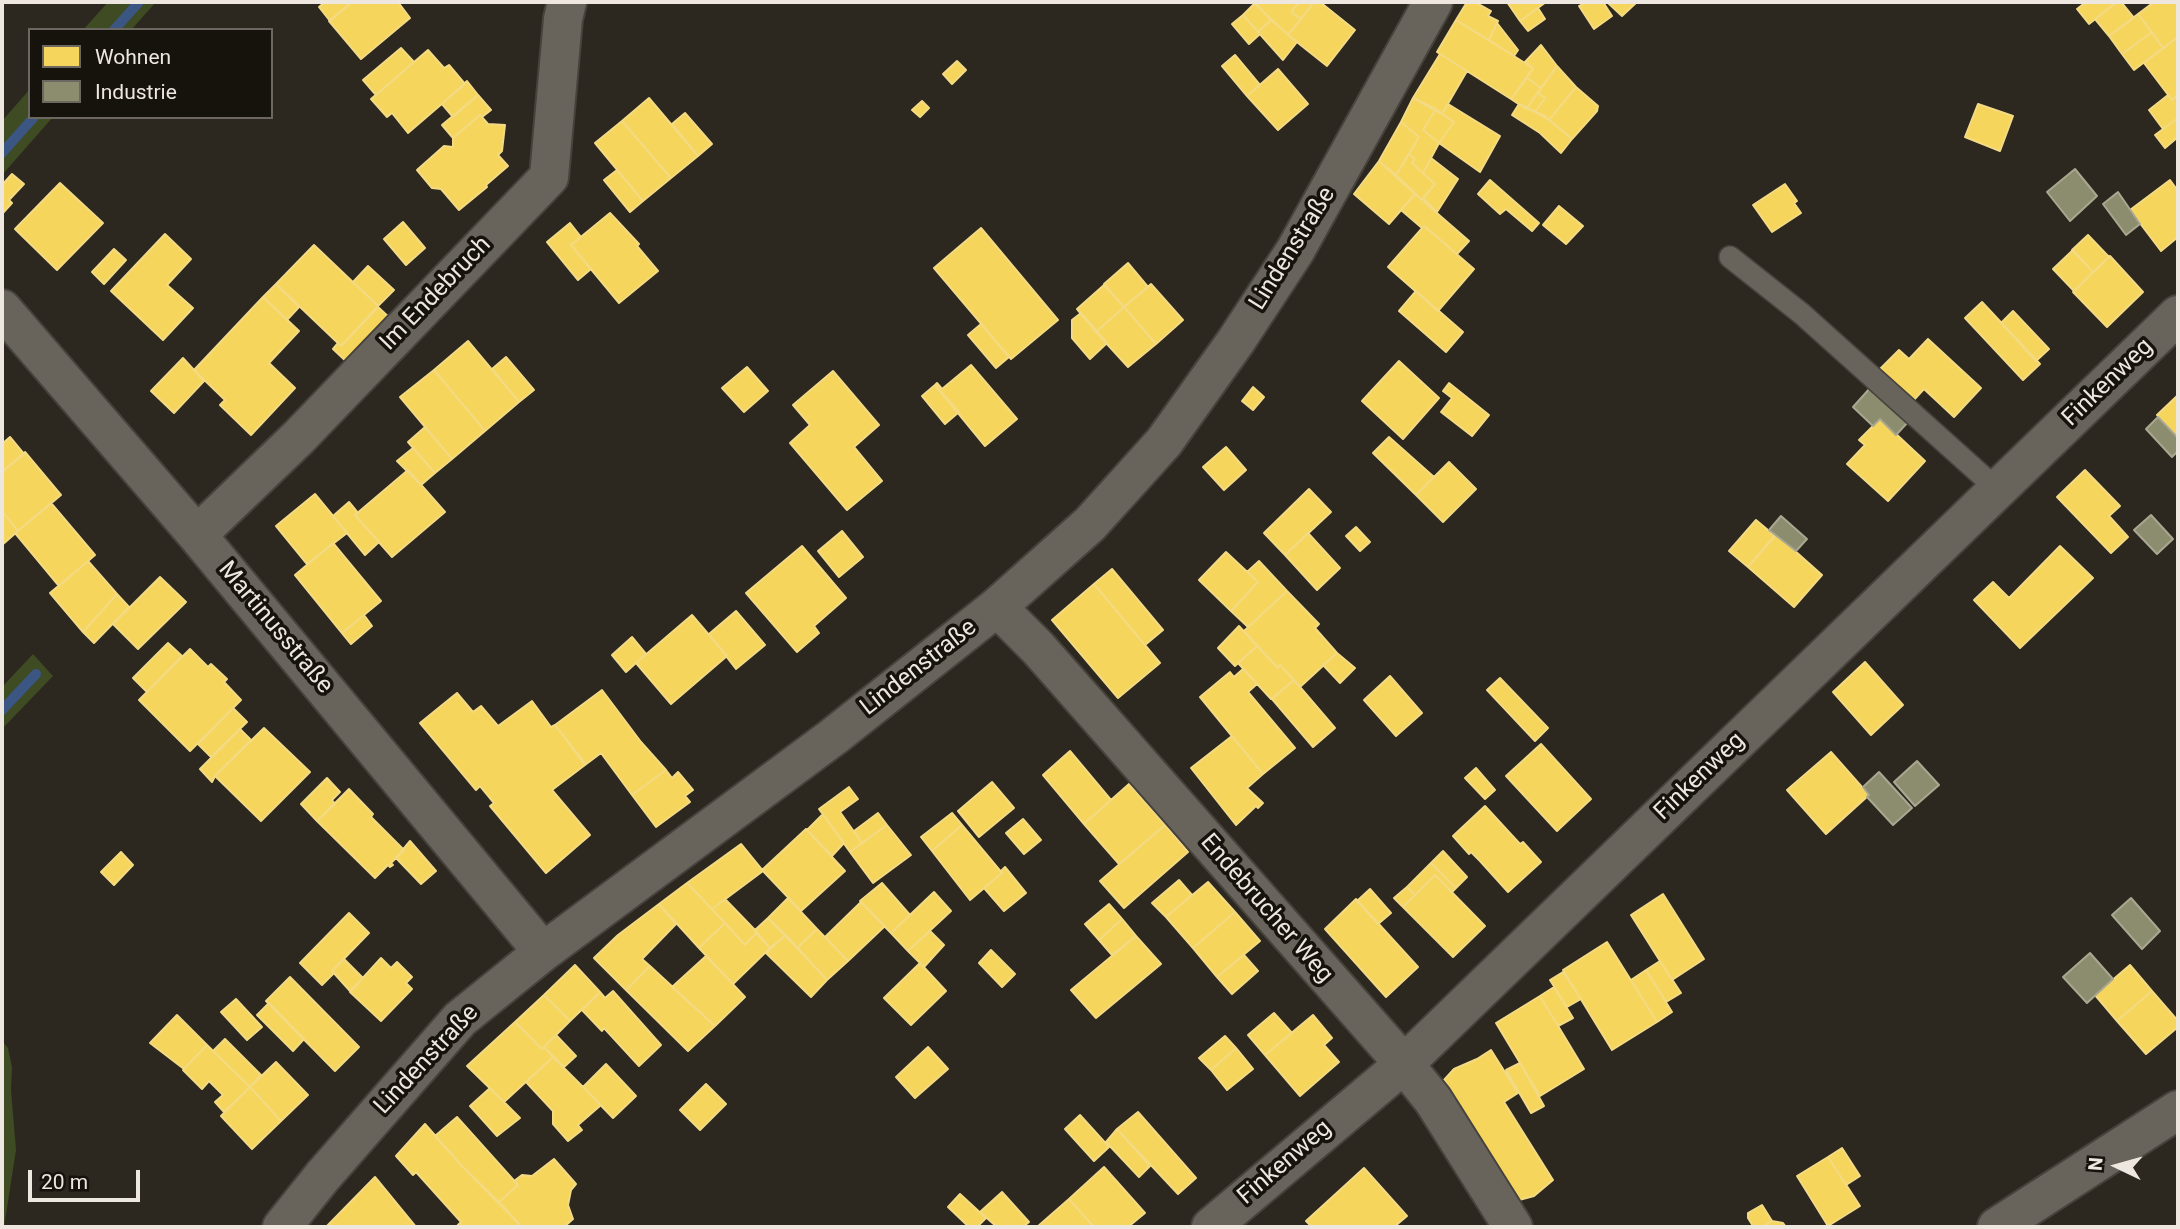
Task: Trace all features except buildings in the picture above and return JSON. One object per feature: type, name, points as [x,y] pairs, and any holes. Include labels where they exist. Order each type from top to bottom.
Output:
[{"type":"street","name":"Im Endebruch","points":[[197,535],[299,437],[549,177],[562,19],[567,2]]},
{"type":"street","name":"Lindenstraße","points":[[282,1227],[460,1018],[543,952],[833,737],[997,607],[1090,524],[1164,442],[1236,341],[1295,251],[1433,2]]},
{"type":"street","name":"Martinusstraße","points":[[2,309],[197,535],[543,952]]},
{"type":"street","name":"Finkenweg","points":[[1211,1227],[1404,1064],[2178,315]]},
{"type":"street","name":"Endebrucher Weg","points":[[997,607],[1038,648],[1404,1064],[1433,1100],[1513,1227]]},
{"type":"street","points":[[1997,1227],[2178,1110]]},
{"type":"lane","points":[[1730,257],[1802,314],[1998,490]]},
{"type":"green space","points":[[108,2],[156,2],[133,28],[85,28]]},
{"type":"green space","points":[[28,91],[28,119],[51,119],[2,175],[2,121]]},
{"type":"green space","points":[[33,654],[53,676],[2,729],[2,687]]},
{"type":"green space","points":[[2,1041],[8,1048],[12,1067],[11,1090],[16,1150],[4,1227],[2,1227]]},
{"type":"waterway","points":[[116,28],[139,2]]},
{"type":"waterway","points":[[2,153],[32,119]]},
{"type":"waterway","points":[[2,710],[36,674]]}]
